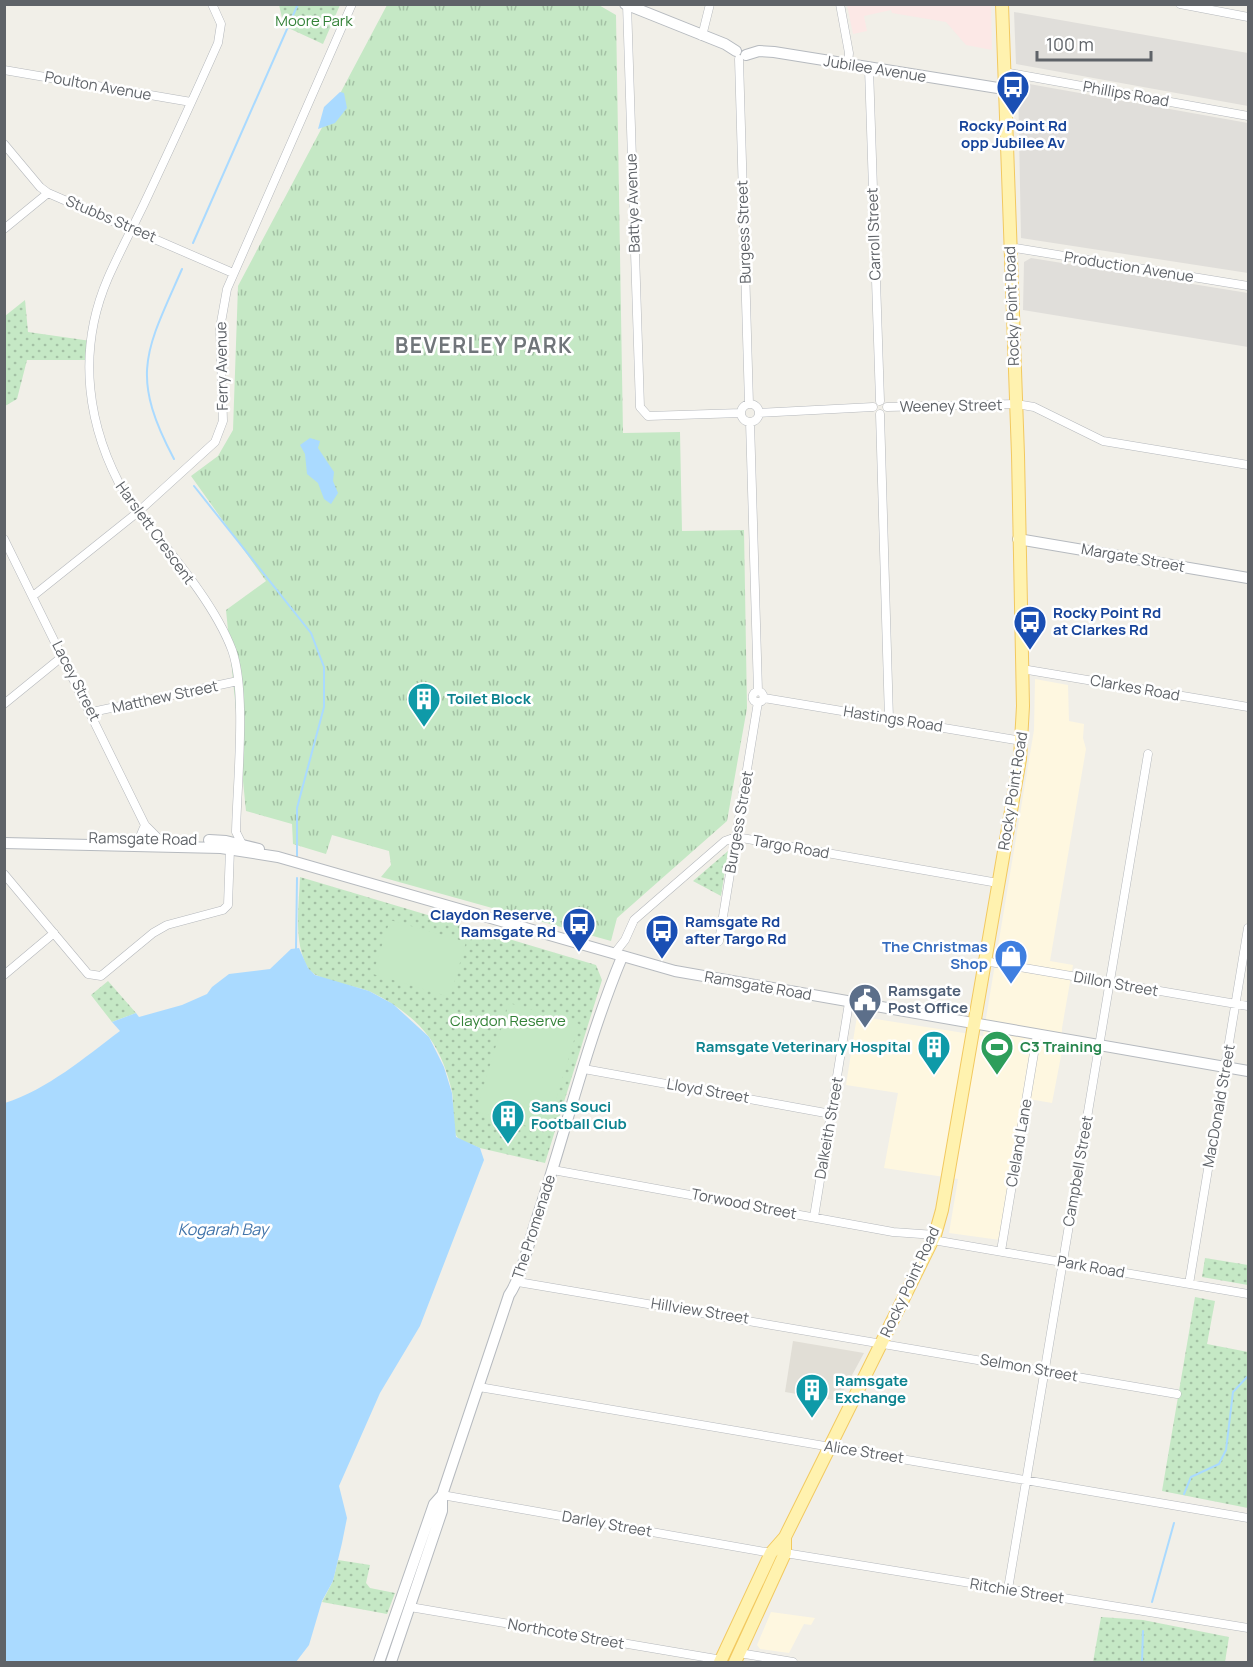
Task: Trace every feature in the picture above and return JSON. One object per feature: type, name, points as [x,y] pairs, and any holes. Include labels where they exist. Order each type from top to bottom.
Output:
[{"type":"main road","name":"Rocky Point Road","points":[[721,1661],[771,1553],[785,1537],[934,1237],[942,1210],[998,883],[1022,741],[1016,404],[1002,4]]},
{"type":"main road","name":"Rocky Point Road","points":[[737,1658],[785,1553],[785,1537]]},
{"type":"street","name":"Harslett Crescent","points":[[212,4],[219,15],[221,34],[101,297],[91,341],[88,373],[100,444],[116,479],[215,615],[232,651],[238,681],[236,832],[242,844]]},
{"type":"street","name":"Ferry Avenue","points":[[33,596],[138,512],[207,451],[219,433],[224,411],[221,314],[233,273],[352,4]]},
{"type":"street","points":[[702,36],[710,4]]},
{"type":"street","points":[[840,4],[849,64]]},
{"type":"street","points":[[1179,4],[1248,17]]},
{"type":"street","points":[[626,5],[728,45],[740,55]]},
{"type":"street","name":"Battye Avenue","points":[[626,5],[642,411],[648,416],[741,413]]},
{"type":"street","name":"Jubilee Avenue","points":[[740,55],[768,51],[1005,89]]},
{"type":"street","name":"Burgess Street","points":[[740,55],[749,404]]},
{"type":"street","name":"Carroll Street","points":[[869,68],[880,400]]},
{"type":"street","name":"Poulton Avenue","points":[[4,70],[191,102]]},
{"type":"street","name":"Phillips Road","points":[[1004,72],[1248,116]]},
{"type":"street","name":"Stubbs Street","points":[[4,144],[40,187],[48,193],[233,273]]},
{"type":"street","points":[[4,229],[48,193]]},
{"type":"street","name":"Production Avenue","points":[[1009,247],[1248,286]]},
{"type":"street","points":[[759,413],[873,407],[880,400],[887,407],[885,412],[880,414]]},
{"type":"street","points":[[749,404],[757,407],[759,413],[755,420],[750,422],[743,418],[741,413],[742,408],[749,404]]},
{"type":"street","name":"Weeney Street","points":[[887,407],[1016,404],[1034,407],[1103,441],[1248,465]]},
{"type":"street","points":[[873,407],[875,412],[880,414]]},
{"type":"street","points":[[880,414],[889,719]]},
{"type":"street","points":[[750,422],[758,691],[762,692],[761,700]]},
{"type":"street","name":"Lacey Street","points":[[4,539],[92,712],[145,825],[159,839]]},
{"type":"street","name":"Margate Street","points":[[1018,539],[1248,578]]},
{"type":"street","points":[[4,704],[63,656]]},
{"type":"street","name":"Clarkes Road","points":[[1022,669],[1248,707]]},
{"type":"street","name":"Matthew Street","points":[[92,712],[238,681]]},
{"type":"street","name":"Burgess Street","points":[[719,941],[761,700]]},
{"type":"street","name":"Hastings Road","points":[[761,700],[1022,741]]},
{"type":"street","name":"Campbell Street","points":[[1008,1589],[1148,754]]},
{"type":"street","points":[[139,839],[145,825]]},
{"type":"street","points":[[4,874],[88,974],[100,976],[166,925],[223,910],[228,905],[227,845],[236,832]]},
{"type":"street","name":"Targo Road","points":[[618,956],[634,920],[725,841],[736,837],[998,883]]},
{"type":"street","name":"Ramsgate Road","points":[[5,843],[159,839],[227,845],[284,859],[618,956],[700,976],[1248,1071]]},
{"type":"street","name":"Ramsgate Road","points":[[5,843],[242,844],[284,859]]},
{"type":"street","name":"MacDonald Street","points":[[1189,1284],[1248,928]]},
{"type":"street","points":[[4,975],[54,933]]},
{"type":"street","points":[[618,956],[625,940]]},
{"type":"street","name":"The Promenade","points":[[608,990],[610,970],[618,956]]},
{"type":"street","name":"The Promenade","points":[[391,1662],[442,1510],[442,1496],[509,1294],[518,1282],[520,1265],[553,1170],[618,956]]},
{"type":"street","name":"Dillon Street","points":[[984,961],[1248,1006]]},
{"type":"street","name":"Dalkeith Street","points":[[814,1217],[849,1003]]},
{"type":"street","name":"Cleland Lane","points":[[1001,1251],[1037,1035]]},
{"type":"street","name":"Lloyd Street","points":[[584,1070],[831,1114]]},
{"type":"street","name":"Torwood Street","points":[[553,1170],[893,1232],[934,1237]]},
{"type":"street","name":"Park Road","points":[[934,1237],[1001,1251],[1248,1294]]},
{"type":"street","name":"Hillview Street","points":[[518,1282],[881,1343]]},
{"type":"street","name":"Selmon Street","points":[[881,1343],[1177,1394]]},
{"type":"street","name":"Alice Street","points":[[479,1387],[1248,1518]]},
{"type":"street","name":"The Promenade","points":[[379,1662],[434,1504],[442,1496]]},
{"type":"street","name":"Darley Street","points":[[442,1496],[771,1553]]},
{"type":"street","name":"Ritchie Street","points":[[785,1553],[1248,1628]]},
{"type":"street","name":"Northcote Street","points":[[410,1607],[721,1661]]},
{"type":"street","points":[[737,1658],[793,1662]]},
{"type":"shaded area","points":[[847,5],[991,5],[992,50],[966,45],[946,22],[892,13],[891,10],[864,16],[867,31],[853,34]]},
{"type":"shaded area","points":[[1014,12],[1248,53],[1248,106],[1016,64]]},
{"type":"shaded area","points":[[1018,82],[1248,123],[1248,273],[1021,238]]},
{"type":"shaded area","points":[[1031,258],[1248,293],[1248,347],[1023,310],[1024,262]]},
{"type":"shaded area","points":[[1035,679],[1068,685],[1069,721],[1084,724],[1083,738],[1086,749],[1050,961],[1073,965],[1062,1028],[1062,1051],[1052,1103],[1023,1098],[1000,1240],[949,1233],[958,1179],[884,1168],[898,1093],[846,1085],[857,1016],[983,1036],[1034,730]]},
{"type":"shaded area","points":[[793,1341],[864,1353],[838,1401],[785,1392]]},
{"type":"shaded area","points":[[771,1612],[815,1618],[811,1625],[804,1624],[789,1653],[760,1649],[757,1645]]},
{"type":"green space","name":"Moore Park","points":[[279,4],[340,5],[323,44],[284,26]]},
{"type":"green space","points":[[597,4],[616,15],[623,433],[680,432],[682,531],[744,530],[747,708],[727,821],[617,918],[611,941],[381,877],[391,865],[389,851],[332,835],[326,854],[293,844],[292,824],[246,811],[226,610],[266,581],[191,476],[218,456],[233,430],[238,286],[387,5]]},
{"type":"green space","points":[[25,300],[28,332],[91,341],[89,360],[27,360],[17,399],[5,406],[5,316]]},
{"type":"green space","points":[[728,851],[721,896],[693,881]]},
{"type":"green space","name":"Claydon Reserve","points":[[300,877],[596,965],[602,980],[545,1163],[480,1148],[460,1140],[454,1130],[453,1098],[446,1070],[437,1049],[417,1023],[379,996],[364,989],[319,976],[308,968],[300,947],[298,912]]},
{"type":"green space","points":[[390,920],[466,942],[450,997],[373,974]]},
{"type":"green space","points":[[108,981],[136,1013],[112,1022],[91,995]]},
{"type":"green space","points":[[509,1003],[579,1024],[546,1132],[476,1111]]},
{"type":"green space","points":[[1205,1258],[1248,1265],[1248,1285],[1202,1277]]},
{"type":"green space","points":[[1195,1297],[1215,1301],[1207,1344],[1248,1352],[1248,1508],[1162,1491]]},
{"type":"green space","points":[[338,1560],[370,1565],[366,1583],[370,1588],[395,1593],[387,1614],[322,1602],[333,1581]]},
{"type":"green space","points":[[1101,1617],[1143,1620],[1229,1637],[1225,1662],[1093,1662]]},
{"type":"water","points":[[340,92],[344,93],[347,108],[335,123],[318,129],[324,107]]},
{"type":"water","points":[[310,438],[320,441],[318,448],[334,472],[333,481],[338,493],[331,504],[324,499],[318,483],[307,474],[305,454],[300,445]]},
{"type":"water","name":"Kogarah Bay","points":[[299,948],[308,968],[315,975],[369,991],[393,1004],[429,1037],[444,1067],[452,1093],[456,1137],[480,1148],[484,1160],[420,1326],[380,1393],[339,1486],[347,1518],[333,1581],[322,1601],[309,1645],[296,1662],[5,1662],[5,1103],[36,1090],[93,1052],[120,1031],[112,1022],[136,1013],[139,1017],[182,1005],[207,994],[212,987],[229,974],[270,969],[291,949]]},
{"type":"waterway","points":[[193,243],[298,4]]},
{"type":"waterway","points":[[174,459],[151,405],[147,383],[152,343],[182,269]]},
{"type":"waterway","points":[[194,486],[311,633],[324,667],[324,707],[297,808],[297,860]]},
{"type":"waterway","points":[[296,949],[297,878]]},
{"type":"waterway","points":[[1184,1494],[1191,1477],[1219,1464],[1226,1450],[1233,1392],[1248,1376]]},
{"type":"waterway","points":[[1152,1602],[1174,1523]]},
{"type":"waterway","points":[[1142,1662],[1143,1631]]},
{"type":"place","name":"Rocky Point Rd opp Jubilee Av","points":[[1013,116]]},
{"type":"place","name":"Rocky Point Rd at Clarkes Rd","points":[[1030,651]]},
{"type":"place","name":"Toilet Block","points":[[424,728]]},
{"type":"place","name":"Claydon Reserve, Ramsgate Rd","points":[[579,953]]},
{"type":"place","name":"Ramsgate Rd after Targo Rd","points":[[662,960]]},
{"type":"place","name":"The Christmas Shop","points":[[1011,985]]},
{"type":"place","name":"Ramsgate Post Office","points":[[865,1029]]},
{"type":"place","name":"Ramsgate Veterinary Hospital","points":[[934,1076]]},
{"type":"place","name":"C3 Training","points":[[997,1076]]},
{"type":"place","name":"Sans Souci Football Club","points":[[508,1145]]},
{"type":"place","name":"Ramsgate Exchange","points":[[812,1419]]},
{"type":"district","name":"BEVERLEY PARK","points":[[484,346]]}]
